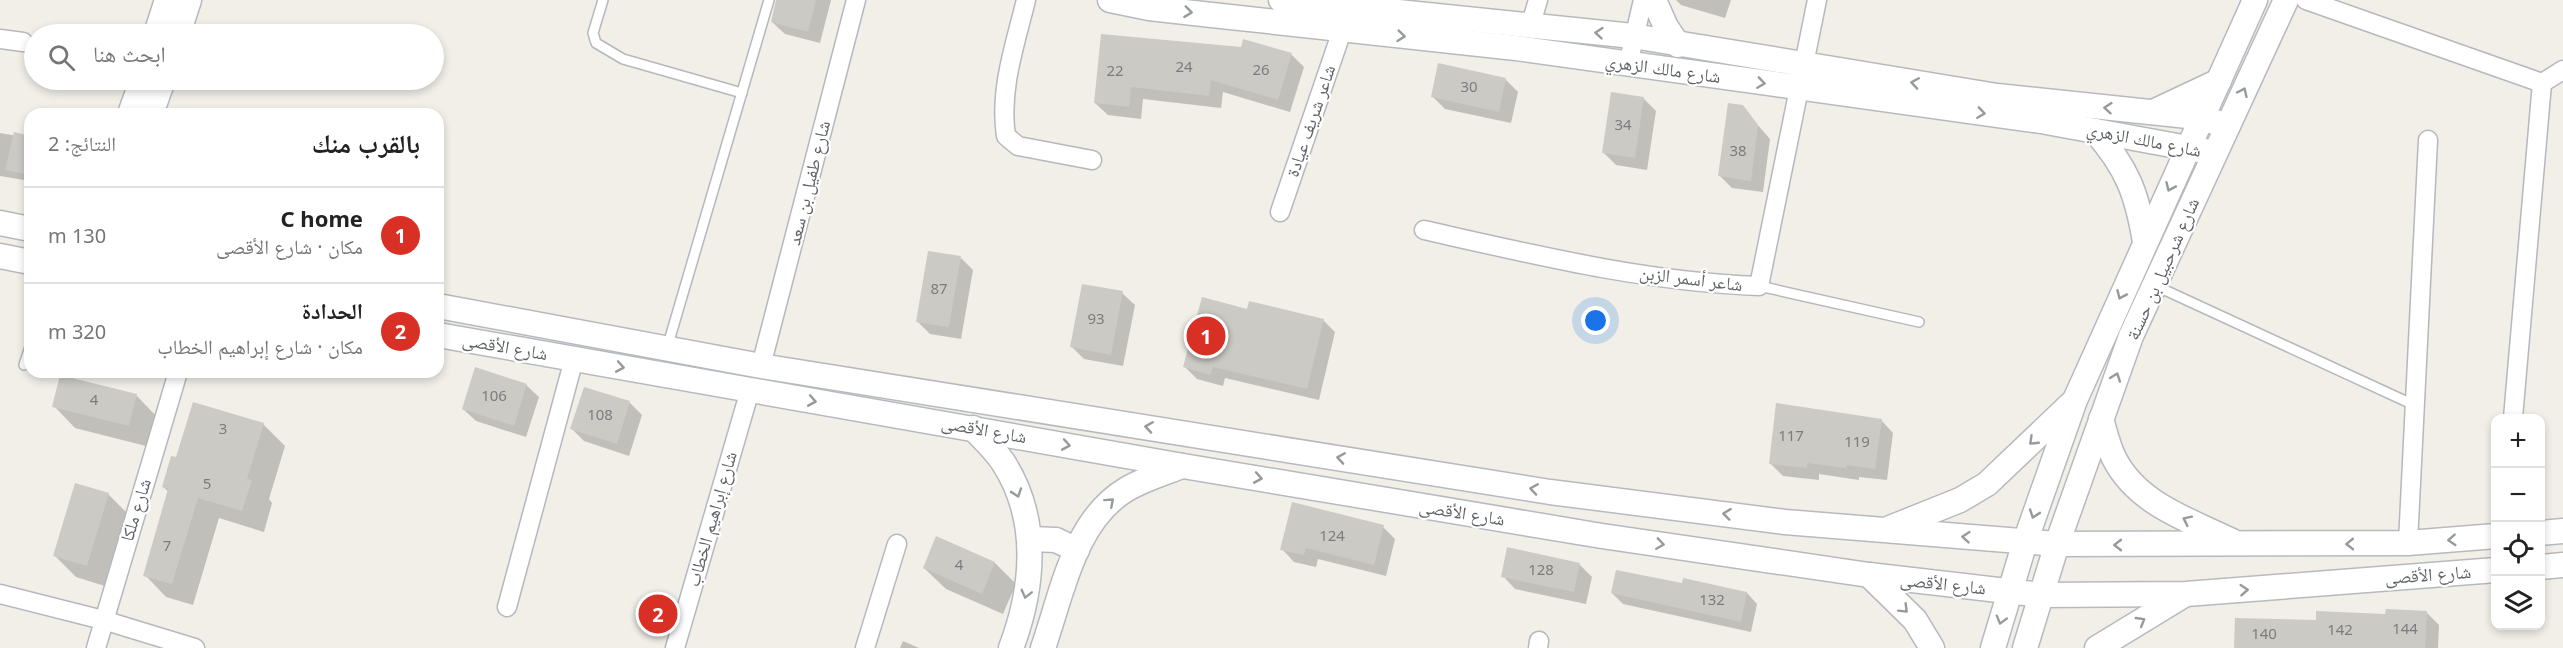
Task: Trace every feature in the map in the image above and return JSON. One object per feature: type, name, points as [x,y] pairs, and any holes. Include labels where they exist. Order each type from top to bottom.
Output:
[{"type":"main road","name":"شارع مالك الزهري","points":[[1110,0],[1159,9],[1516,48],[1628,64],[1800,77],[1997,96],[2201,118],[2228,125]]},
{"type":"main road","name":"شارع مالك الزهري","points":[[1281,0],[1350,3],[1530,27],[1633,36],[1678,45],[1800,77],[2215,153]]},
{"type":"main road","points":[[1654,0],[1665,27],[1678,45]]},
{"type":"main road","name":"شارع شرحبيل بن حسنة","points":[[1993,648],[2025,542],[2075,400],[2255,0]]},
{"type":"main road","name":"شارع شرحبيل بن حسنة","points":[[2025,648],[2057,544],[2131,336],[2286,0]]},
{"type":"main road","points":[[165,24],[184,2]]},
{"type":"main road","points":[[180,24],[184,2]]},
{"type":"main road","points":[[2152,112],[2218,81]]},
{"type":"main road","points":[[132,108],[138,90]]},
{"type":"main road","points":[[153,108],[159,90]]},
{"type":"main road","points":[[2095,130],[2127,174],[2136,196],[2145,242]]},
{"type":"main road","points":[[0,223],[24,228]]},
{"type":"main road","points":[[0,256],[24,261]]},
{"type":"main road","name":"شارع الأقصى","points":[[444,307],[761,366],[1550,492],[1785,522],[2057,544],[2408,543],[2491,536]]},
{"type":"main road","name":"شارع الأقصى","points":[[444,335],[1183,466],[1602,536],[1869,575],[2042,595],[2186,594],[2491,570]]},
{"type":"main road","points":[[1882,531],[1960,500],[1986,484],[2075,400]]},
{"type":"main road","points":[[2101,419],[2114,458],[2128,480],[2143,495],[2160,506],[2240,545]]},
{"type":"main road","points":[[973,428],[1002,460],[1011,477],[1030,539],[1030,580],[1011,648]]},
{"type":"main road","points":[[1043,648],[1077,550],[1101,511],[1117,496],[1135,485],[1183,466]]},
{"type":"main road","points":[[2545,533],[2563,531]]},
{"type":"main road","points":[[1030,539],[1056,540],[1077,550]]},
{"type":"main road","points":[[2545,567],[2563,565]]},
{"type":"main road","points":[[1869,575],[1915,620],[1932,648]]},
{"type":"main road","points":[[2097,648],[2186,594]]},
{"type":"street","name":"شارع طفيل بن سعد","points":[[761,366],[856,0]]},
{"type":"street","points":[[1026,0],[1004,93],[1003,114],[1006,136],[1018,146],[1092,160]]},
{"type":"street","points":[[1530,27],[1538,0]]},
{"type":"street","points":[[1628,64],[1643,0]]},
{"type":"street","name":"شاعر أسمر الزبن","points":[[1424,230],[1576,264],[1713,285],[1760,286],[1817,0]]},
{"type":"street","points":[[2306,0],[2542,83]]},
{"type":"street","name":"شاعر شريف عيادة","points":[[1280,212],[1343,30],[1350,3]]},
{"type":"street","points":[[0,39],[23,42]]},
{"type":"street","points":[[2542,83],[2563,70]]},
{"type":"street","points":[[2513,414],[2542,83]]},
{"type":"street","points":[[2408,543],[2428,140]]},
{"type":"street","points":[[507,607],[574,359]]},
{"type":"street","name":"شارع ملكا","points":[[96,648],[102,620],[176,378]]},
{"type":"street","name":"شارع إبراهيم الخطاب","points":[[675,648],[750,390]]},
{"type":"street","points":[[865,648],[897,543]]},
{"type":"street","points":[[0,594],[102,620],[195,648]]},
{"type":"lane","points":[[603,0],[593,33],[596,43],[606,50],[623,59],[742,93]]},
{"type":"lane","points":[[668,348],[769,0]]},
{"type":"lane","points":[[2154,285],[2414,405]]},
{"type":"lane","points":[[1760,286],[1919,322]]},
{"type":"building","points":[[776,0],[816,0],[808,32],[771,22]]},
{"type":"building","points":[[1101,34],[1241,47],[1243,39],[1292,53],[1278,100],[1211,80],[1209,96],[1131,87],[1129,107],[1094,103]]},
{"type":"building","points":[[1438,63],[1506,78],[1499,112],[1431,97]]},
{"type":"building","points":[[1611,92],[1644,97],[1635,158],[1602,153]]},
{"type":"building","points":[[1728,103],[1743,105],[1758,125],[1751,181],[1718,176]]},
{"type":"building","points":[[14,132],[24,134],[24,174],[5,170]]},
{"type":"building","points":[[928,251],[961,256],[949,327],[916,322]]},
{"type":"building","points":[[1082,284],[1123,291],[1111,355],[1070,347]]},
{"type":"building","points":[[1202,297],[1247,309],[1249,301],[1324,319],[1307,389],[1213,367],[1210,375],[1183,367]]},
{"type":"building","points":[[475,367],[527,384],[514,426],[462,409]]},
{"type":"building","points":[[59,378],[72,378],[137,394],[129,426],[52,407]]},
{"type":"building","points":[[584,387],[630,401],[617,444],[570,429]]},
{"type":"building","points":[[193,402],[264,423],[247,479],[252,480],[242,511],[198,498],[172,584],[143,576],[168,489],[162,487],[171,456],[176,457]]},
{"type":"building","points":[[1776,403],[1882,419],[1875,469],[1807,463],[1807,468],[1769,464]]},
{"type":"building","points":[[75,483],[109,493],[87,566],[53,556]]},
{"type":"building","points":[[1292,502],[1384,525],[1374,565],[1306,548],[1304,555],[1280,550]]},
{"type":"building","points":[[936,536],[995,562],[982,594],[923,568]]},
{"type":"building","points":[[1507,547],[1580,563],[1574,592],[1501,577]]},
{"type":"building","points":[[1616,570],[1682,583],[1683,578],[1747,592],[1741,622],[1611,593]]},
{"type":"building","points":[[2386,609],[2427,611],[2425,648],[2234,648],[2235,618],[2316,620],[2316,611],[2385,614]]},
{"type":"place","name":"C home","points":[[1206,336]]},
{"type":"place","name":"الحدادة","points":[[658,614]]}]
